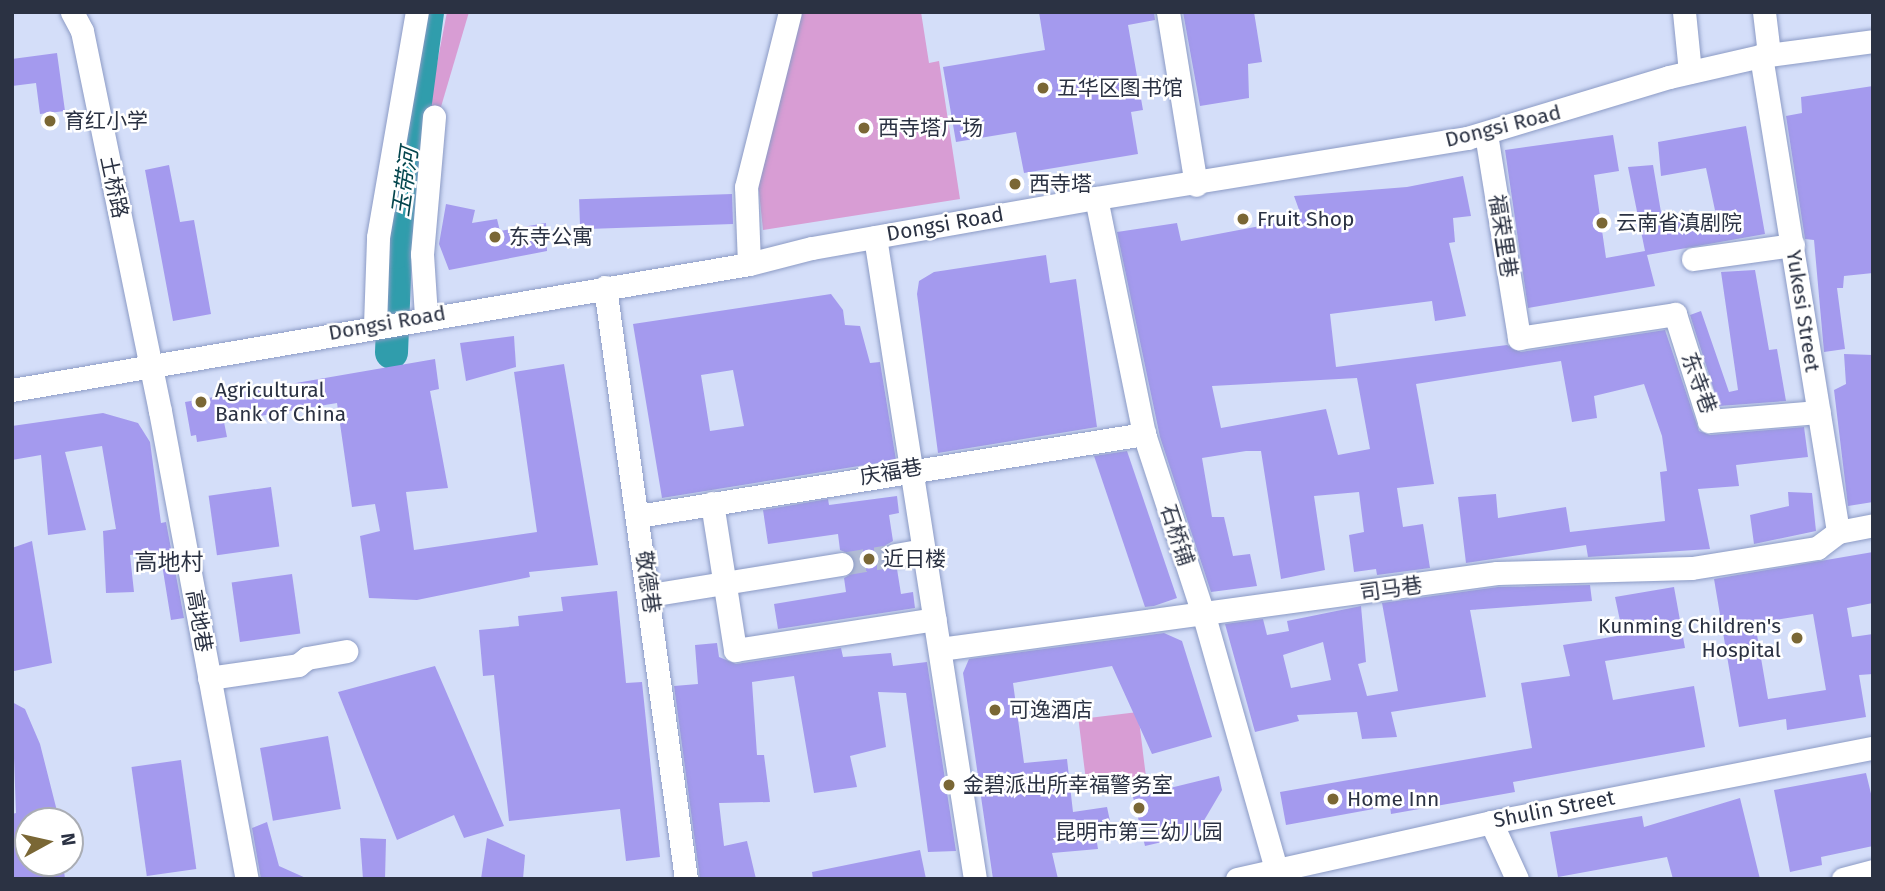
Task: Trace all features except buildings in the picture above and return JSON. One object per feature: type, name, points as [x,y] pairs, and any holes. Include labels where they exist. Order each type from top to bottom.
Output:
[{"type":"street","name":"土桥路","points":[[72,12],[82,30],[150,364]]},
{"type":"street","points":[[377,324],[378,237],[417,12]]},
{"type":"street","points":[[749,264],[746,187],[790,12]]},
{"type":"street","points":[[1168,12],[1196,185]]},
{"type":"street","points":[[1684,12],[1690,72]]},
{"type":"street","name":"Yukesi Street","points":[[1764,12],[1765,55],[1838,532]]},
{"type":"street","name":"Dongsi Road","points":[[12,390],[377,324],[749,264],[874,237],[1096,198],[1196,185],[1486,134],[1690,72],[1765,55],[1873,41]]},
{"type":"street","points":[[422,317],[422,254],[434,117]]},
{"type":"street","name":"福荣里巷","points":[[1486,134],[1519,338]]},
{"type":"street","name":"石桥铺","points":[[1096,198],[1144,434],[1204,616],[1276,868]]},
{"type":"street","points":[[874,237],[975,879]]},
{"type":"street","points":[[1693,259],[1793,245]]},
{"type":"street","name":"敬德巷","points":[[605,287],[650,595],[686,879]]},
{"type":"street","name":"东寺巷","points":[[1519,338],[1675,314],[1709,421],[1819,412]]},
{"type":"street","name":"高地巷","points":[[150,364],[247,879]]},
{"type":"street","name":"庆福巷","points":[[638,516],[912,468],[1144,434]]},
{"type":"street","points":[[712,503],[735,650],[935,619]]},
{"type":"street","points":[[1838,532],[1873,525]]},
{"type":"street","name":"司马巷","points":[[940,649],[1204,616],[1497,573],[1692,568],[1817,548],[1838,532]]},
{"type":"street","points":[[895,555],[924,550]]},
{"type":"street","points":[[650,595],[842,564]]},
{"type":"street","points":[[209,678],[298,665],[307,658],[346,651]]},
{"type":"street","name":"Shulin Street","points":[[1237,879],[1276,868],[1491,822],[1873,748]]},
{"type":"street","points":[[1491,822],[1517,879]]},
{"type":"street","points":[[1843,879],[1873,871]]},
{"type":"shaded area","points":[[447,12],[469,12],[430,144],[422,141]]},
{"type":"shaded area","name":"西寺塔广场","points":[[799,12],[921,12],[929,63],[939,61],[960,199],[763,230],[757,172]]},
{"type":"shaded area","points":[[1138,712],[1147,781],[1087,789],[1078,719]]},
{"type":"waterway","name":"玉带河","points":[[391,352],[395,252],[427,12]]},
{"type":"tunnel","points":[[842,564],[895,555]]},
{"type":"place","name":"五华区图书馆","points":[[1043,88]]},
{"type":"place","name":"育红小学","points":[[50,121]]},
{"type":"place","name":"西寺塔广场","points":[[864,128]]},
{"type":"place","name":"西寺塔","points":[[1015,184]]},
{"type":"place","name":"Fruit Shop","points":[[1243,219]]},
{"type":"place","name":"云南省滇剧院","points":[[1602,223]]},
{"type":"place","name":"东寺公寓","points":[[495,237]]},
{"type":"place","name":"Agricultural Bank of China","points":[[201,402]]},
{"type":"place","name":"近日楼","points":[[869,559]]},
{"type":"place","name":"Kunming Children's Hospital","points":[[1797,638]]},
{"type":"place","name":"可逸酒店","points":[[995,710]]},
{"type":"place","name":"金碧派出所幸福警务室","points":[[949,785]]},
{"type":"place","name":"Home Inn","points":[[1333,799]]},
{"type":"place","name":"昆明市第三幼儿园","points":[[1139,808]]},
{"type":"district","name":"高地村","points":[[169,562]]}]
